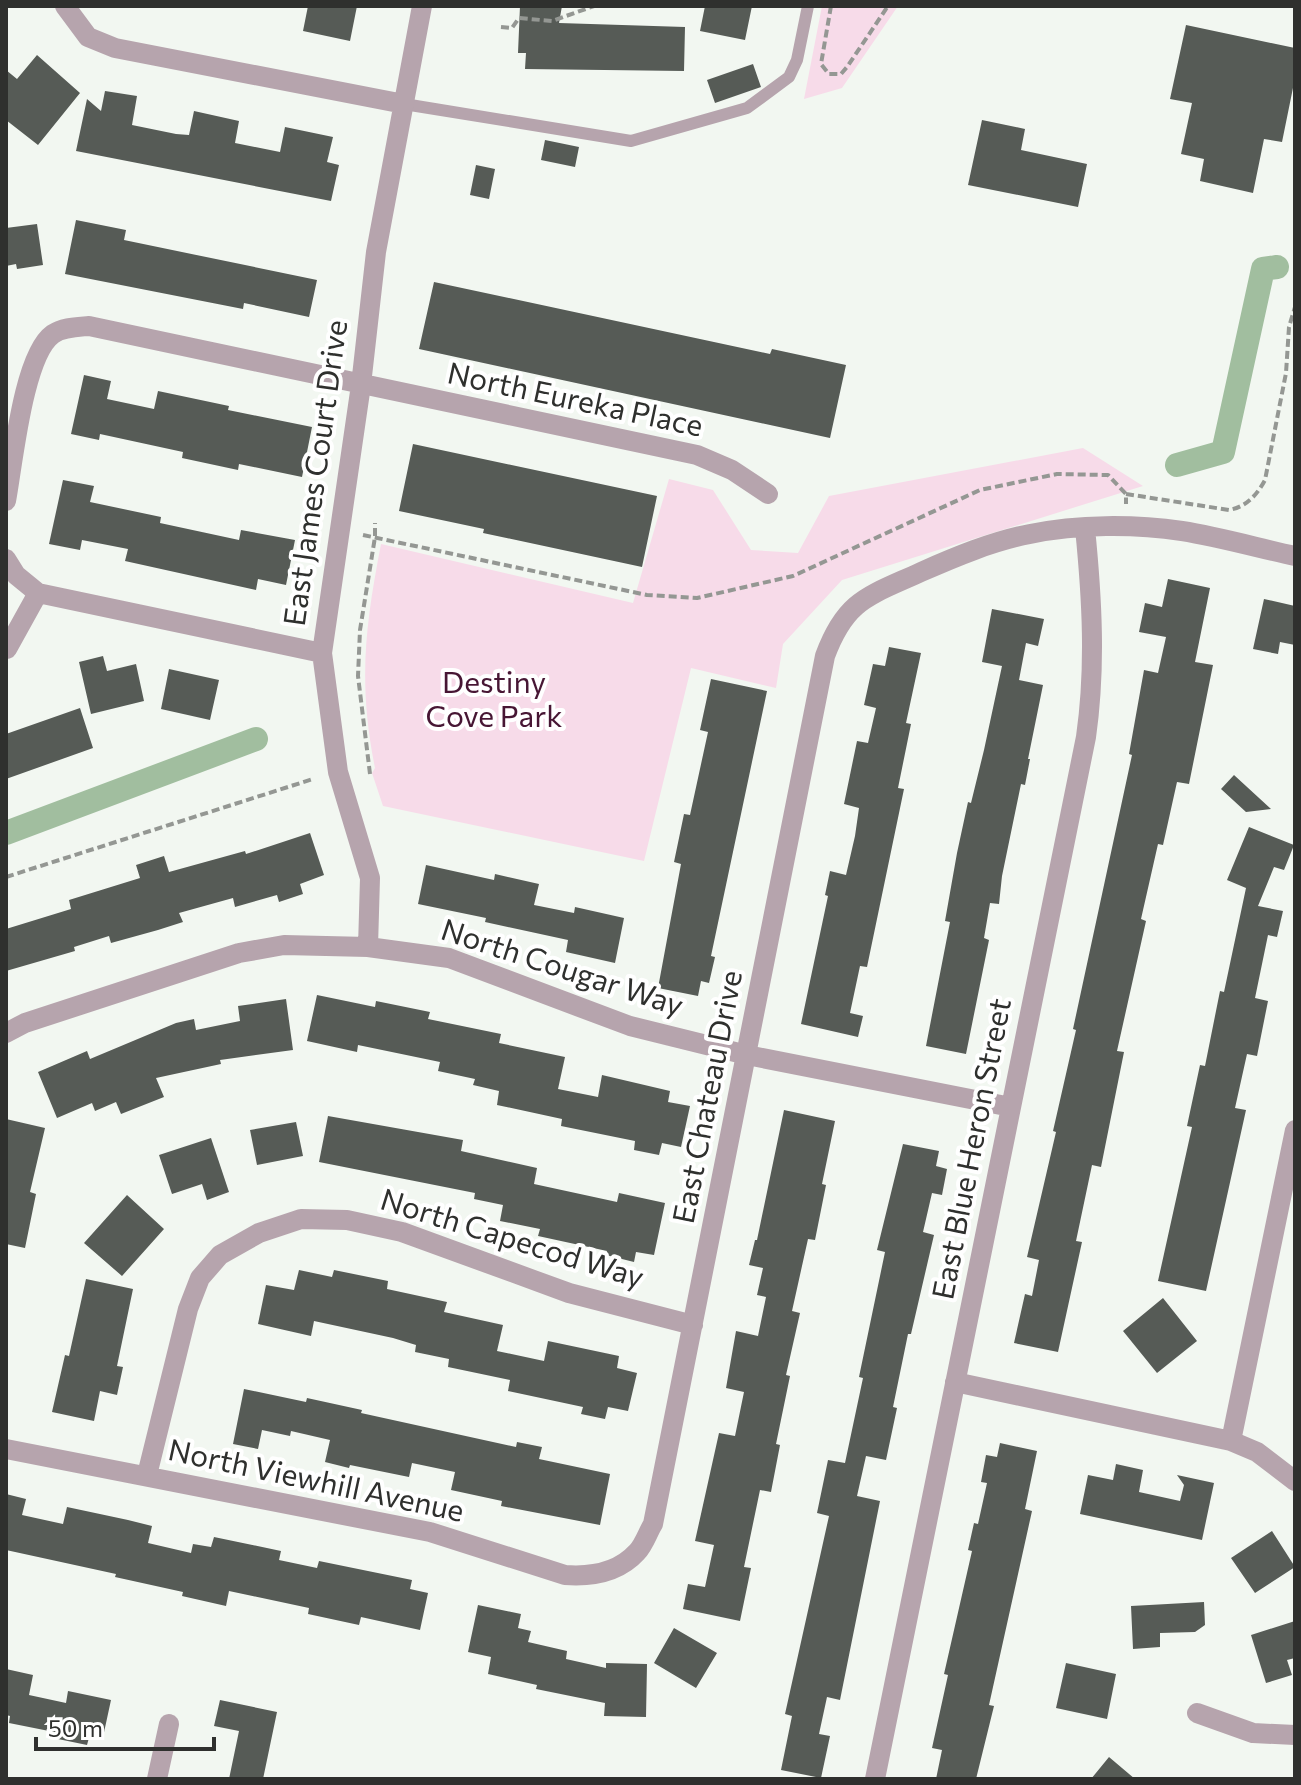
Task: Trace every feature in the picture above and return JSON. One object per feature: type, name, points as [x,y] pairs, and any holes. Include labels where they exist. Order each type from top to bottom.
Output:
[{"type":"street","points":[[65,6],[88,37],[115,48],[404,104]]},
{"type":"street","name":"East James Court Drive","points":[[368,947],[370,878],[338,772],[322,653],[361,385],[376,252],[422,6]]},
{"type":"street","name":"North Eureka Place","points":[[6,501],[29,372],[38,351],[51,335],[66,328],[89,326],[697,455],[732,470],[768,494]]},
{"type":"street","points":[[1085,528],[1181,531],[1295,556]]},
{"type":"street","name":"East Chateau Drive","points":[[611,1571],[638,1552],[653,1524],[825,656],[841,620],[867,596],[946,561],[1030,534],[1085,528]]},
{"type":"street","name":"East Blue Heron Street","points":[[875,1779],[1083,753],[1092,696],[1093,658],[1085,528]]},
{"type":"street","points":[[11,567],[38,593],[322,653]]},
{"type":"street","points":[[7,649],[38,593]]},
{"type":"street","name":"North Cougar Way","points":[[6,1033],[25,1023],[239,953],[284,945],[368,947],[449,958],[630,1026],[747,1055],[1011,1107]]},
{"type":"street","points":[[1231,1441],[1291,1167],[1295,1130]]},
{"type":"street","name":"North Capecod Way","points":[[147,1475],[188,1309],[200,1278],[220,1255],[259,1233],[301,1219],[347,1220],[402,1232],[569,1293],[693,1325]]},
{"type":"street","points":[[955,1382],[1231,1441],[1257,1452],[1295,1481]]},
{"type":"street","name":"North Viewhill Avenue","points":[[6,1449],[430,1532],[565,1575],[588,1577],[611,1571]]},
{"type":"street","points":[[1197,1713],[1253,1733],[1295,1735]]},
{"type":"street","points":[[157,1779],[169,1724]]},
{"type":"lane","points":[[404,104],[631,141],[747,108],[789,77],[797,60],[808,6]]},
{"type":"path","points":[[501,27],[512,28],[519,18],[552,21],[594,6]]},
{"type":"path","points":[[831,6],[821,64],[829,74],[841,74],[888,6]]},
{"type":"path","points":[[363,535],[647,595],[697,598],[793,576],[980,490],[1057,474],[1108,475],[1126,494],[1229,510],[1240,508],[1258,492],[1265,480],[1286,373],[1289,327],[1295,307]]},
{"type":"path","points":[[1126,494],[1126,506]]},
{"type":"path","points":[[370,774],[358,676],[360,630],[375,523]]},
{"type":"path","points":[[359,767],[369,763]]},
{"type":"path","points":[[6,877],[313,779]]},
{"type":"green space","points":[[822,6],[898,6],[842,88],[804,99]]},
{"type":"green space","name":"Destiny Cove Park","points":[[1083,448],[1143,486],[842,580],[783,644],[776,688],[691,668],[644,861],[383,806],[372,773],[375,768],[365,682],[371,602],[381,544],[633,603],[669,479],[713,490],[751,550],[798,553],[829,496]]},
{"type":"building","points":[[308,6],[357,6],[350,41],[303,31]]},
{"type":"building","points":[[520,6],[562,6],[559,23],[685,27],[684,71],[525,69],[526,53],[518,53]]},
{"type":"building","points":[[705,6],[752,6],[745,40],[700,31]]},
{"type":"building","points":[[1186,25],[1295,48],[1295,78],[1282,142],[1264,139],[1253,193],[1200,181],[1204,159],[1181,154],[1192,103],[1170,99]]},
{"type":"building","points":[[37,55],[80,93],[38,145],[6,120],[6,70],[17,79]]},
{"type":"building","points":[[753,64],[761,87],[715,103],[707,80]]},
{"type":"building","points":[[105,91],[137,96],[132,125],[176,134],[189,135],[194,111],[239,121],[235,143],[280,152],[285,127],[333,137],[327,162],[339,165],[331,201],[76,151],[87,99],[101,111]]},
{"type":"building","points":[[982,120],[1025,129],[1021,150],[1087,164],[1078,207],[968,185]]},
{"type":"building","points":[[545,140],[579,147],[575,167],[541,160]]},
{"type":"building","points":[[476,165],[495,169],[489,199],[470,195]]},
{"type":"building","points":[[76,220],[126,230],[124,240],[317,280],[309,317],[244,303],[243,309],[65,274]]},
{"type":"building","points":[[37,224],[43,265],[17,269],[16,264],[6,266],[6,228]]},
{"type":"building","points":[[434,282],[770,354],[772,349],[846,365],[830,438],[419,349]]},
{"type":"building","points":[[84,375],[111,381],[107,399],[154,409],[158,391],[229,406],[228,410],[312,427],[302,477],[239,464],[238,470],[182,458],[183,452],[100,434],[99,440],[71,434]]},
{"type":"building","points":[[413,444],[657,496],[642,567],[483,533],[484,529],[399,511]]},
{"type":"building","points":[[63,480],[94,486],[90,502],[161,517],[160,523],[239,540],[241,530],[295,540],[286,585],[258,579],[256,590],[125,561],[128,549],[82,540],[80,550],[49,544]]},
{"type":"building","points":[[1168,579],[1210,588],[1195,662],[1213,665],[1189,784],[1177,782],[1163,845],[1158,844],[1141,919],[1146,921],[1117,1051],[1124,1052],[1101,1167],[1092,1165],[1076,1241],[1082,1242],[1058,1352],[1014,1343],[1025,1294],[1032,1296],[1039,1260],[1027,1257],[1056,1132],[1053,1131],[1076,1030],[1073,1029],[1132,755],[1129,754],[1144,670],[1158,673],[1166,637],[1139,632],[1145,603],[1162,607]]},
{"type":"building","points":[[1264,599],[1295,606],[1295,645],[1280,642],[1278,654],[1253,649]]},
{"type":"building","points":[[992,609],[1044,619],[1038,646],[1026,643],[1019,680],[1043,685],[1025,785],[1021,784],[1002,876],[999,904],[990,903],[984,938],[989,940],[966,1054],[926,1046],[950,922],[945,921],[957,853],[1002,666],[982,662]]},
{"type":"building","points":[[889,647],[921,653],[906,723],[911,724],[898,788],[904,789],[867,967],[860,966],[850,1013],[863,1016],[858,1037],[801,1024],[828,896],[825,895],[830,871],[846,875],[855,836],[859,808],[844,804],[857,741],[868,743],[876,708],[864,705],[873,664],[885,666]]},
{"type":"building","points":[[103,656],[107,671],[136,664],[144,701],[91,714],[79,662]]},
{"type":"building","points":[[169,669],[219,680],[210,720],[161,709]]},
{"type":"building","points":[[711,679],[767,691],[711,956],[715,957],[709,983],[701,981],[698,996],[658,988],[681,864],[674,862],[684,814],[690,815],[708,732],[700,730]]},
{"type":"building","points":[[80,708],[93,748],[6,779],[6,734]]},
{"type":"building","points":[[1234,775],[1271,809],[1246,812],[1221,789]]},
{"type":"building","points":[[1249,827],[1294,845],[1284,870],[1274,867],[1258,906],[1283,911],[1277,937],[1268,935],[1255,998],[1268,1001],[1257,1056],[1247,1054],[1235,1108],[1246,1110],[1206,1291],[1158,1281],[1192,1127],[1187,1126],[1200,1065],[1205,1066],[1246,888],[1227,880]]},
{"type":"building","points":[[310,833],[324,875],[300,884],[303,894],[279,902],[277,895],[235,907],[233,898],[179,913],[183,922],[111,943],[109,936],[74,947],[75,951],[6,971],[6,929],[71,909],[69,900],[140,878],[136,865],[164,856],[169,872],[245,851],[246,854]]},
{"type":"building","points":[[426,865],[494,880],[495,874],[539,884],[534,905],[574,913],[575,907],[624,918],[615,963],[566,952],[568,940],[418,904]]},
{"type":"building","points":[[317,995],[375,1007],[376,1001],[430,1012],[428,1019],[501,1034],[499,1043],[565,1057],[558,1089],[598,1097],[602,1075],[670,1091],[668,1102],[690,1106],[681,1147],[662,1143],[659,1155],[634,1150],[635,1141],[561,1126],[562,1119],[497,1105],[499,1091],[473,1085],[475,1079],[438,1071],[440,1062],[358,1045],[357,1052],[307,1041]]},
{"type":"building","points":[[286,999],[293,1050],[220,1060],[221,1064],[156,1078],[164,1097],[121,1114],[116,1102],[95,1111],[92,1103],[57,1118],[38,1072],[87,1051],[90,1059],[176,1023],[194,1019],[196,1030],[240,1021],[238,1006]]},
{"type":"building","points":[[784,1110],[835,1121],[815,1240],[808,1239],[792,1311],[800,1313],[786,1375],[790,1376],[776,1444],[780,1445],[771,1492],[760,1490],[744,1567],[751,1568],[740,1621],[683,1609],[688,1584],[705,1587],[714,1545],[695,1541],[719,1433],[735,1436],[744,1392],[726,1388],[736,1331],[758,1336],[766,1297],[757,1295],[763,1268],[749,1265]]},
{"type":"building","points":[[328,1116],[463,1140],[461,1151],[537,1168],[534,1184],[617,1202],[619,1193],[665,1203],[654,1255],[636,1252],[634,1262],[606,1255],[607,1251],[538,1236],[540,1229],[500,1221],[503,1205],[474,1199],[475,1193],[319,1162]]},
{"type":"building","points":[[6,1119],[45,1128],[30,1192],[36,1194],[25,1248],[6,1244]]},
{"type":"building","points":[[296,1122],[303,1156],[257,1165],[250,1130]]},
{"type":"building","points":[[211,1138],[229,1192],[207,1200],[202,1184],[172,1194],[159,1155]]},
{"type":"building","points":[[903,1144],[939,1151],[936,1166],[947,1169],[942,1195],[932,1193],[923,1232],[934,1235],[911,1334],[908,1334],[886,1460],[866,1456],[857,1496],[880,1501],[840,1700],[827,1697],[819,1734],[830,1736],[821,1778],[781,1770],[792,1716],[785,1714],[829,1516],[817,1513],[828,1460],[845,1463],[885,1252],[877,1250]]},
{"type":"building","points":[[127,1195],[164,1229],[122,1276],[84,1243]]},
{"type":"building","points":[[299,1270],[332,1277],[334,1270],[388,1281],[387,1289],[447,1302],[444,1312],[503,1325],[497,1351],[544,1361],[548,1341],[619,1356],[617,1368],[637,1373],[628,1411],[608,1407],[605,1419],[581,1414],[583,1407],[508,1391],[510,1380],[448,1367],[449,1359],[415,1352],[416,1345],[393,1338],[314,1321],[311,1336],[258,1324],[266,1285],[294,1290]]},
{"type":"building","points":[[86,1279],[133,1289],[117,1366],[123,1367],[117,1395],[100,1391],[94,1421],[52,1412],[65,1355],[69,1356]]},
{"type":"building","points":[[1163,1298],[1197,1341],[1157,1373],[1123,1331]]},
{"type":"building","points":[[244,1389],[306,1402],[307,1398],[516,1447],[517,1442],[542,1447],[539,1459],[610,1474],[600,1525],[501,1506],[502,1501],[451,1490],[455,1472],[412,1463],[409,1477],[325,1462],[330,1440],[291,1431],[290,1436],[262,1430],[258,1449],[233,1444]]},
{"type":"building","points":[[1000,1443],[1037,1451],[1025,1509],[1032,1511],[989,1705],[994,1706],[976,1779],[936,1779],[942,1750],[932,1748],[948,1675],[944,1674],[972,1551],[968,1550],[974,1523],[978,1524],[987,1483],[981,1482],[986,1455],[997,1457]]},
{"type":"building","points":[[1116,1464],[1143,1470],[1139,1492],[1180,1501],[1184,1485],[1177,1475],[1214,1483],[1202,1540],[1080,1514],[1088,1475],[1113,1480]]},
{"type":"building","points":[[6,1494],[26,1499],[22,1515],[63,1524],[67,1507],[128,1520],[152,1526],[148,1543],[191,1553],[193,1544],[211,1547],[214,1537],[281,1551],[279,1560],[317,1568],[319,1561],[412,1580],[410,1589],[428,1593],[420,1630],[361,1617],[359,1625],[308,1614],[309,1608],[229,1591],[226,1606],[182,1596],[183,1592],[115,1577],[116,1574],[6,1550]]},
{"type":"building","points":[[1272,1531],[1295,1567],[1255,1593],[1231,1558]]},
{"type":"building","points":[[1204,1602],[1205,1625],[1195,1632],[1160,1633],[1160,1647],[1133,1649],[1131,1606]]},
{"type":"building","points":[[478,1605],[521,1614],[518,1628],[531,1631],[528,1642],[567,1651],[566,1659],[606,1668],[606,1663],[647,1664],[646,1717],[604,1716],[605,1703],[536,1689],[537,1685],[488,1674],[491,1657],[468,1652]]},
{"type":"building","points":[[1295,1621],[1295,1658],[1287,1660],[1292,1675],[1266,1683],[1251,1635]]},
{"type":"building","points":[[674,1628],[717,1653],[696,1688],[654,1663]]},
{"type":"building","points":[[1066,1663],[1116,1674],[1107,1719],[1056,1708]]},
{"type":"building","points":[[6,1669],[33,1675],[29,1695],[66,1703],[68,1691],[111,1700],[103,1737],[90,1734],[87,1745],[58,1739],[59,1733],[9,1723],[10,1716],[6,1715]]},
{"type":"building","points":[[220,1700],[277,1712],[263,1779],[229,1779],[239,1731],[214,1726]]},
{"type":"building","points":[[1109,1757],[1135,1779],[1091,1779]]},
{"type":"waterway","points":[[1177,465],[1223,452],[1263,269],[1277,267]]},
{"type":"waterway","points":[[6,833],[256,739]]}]
